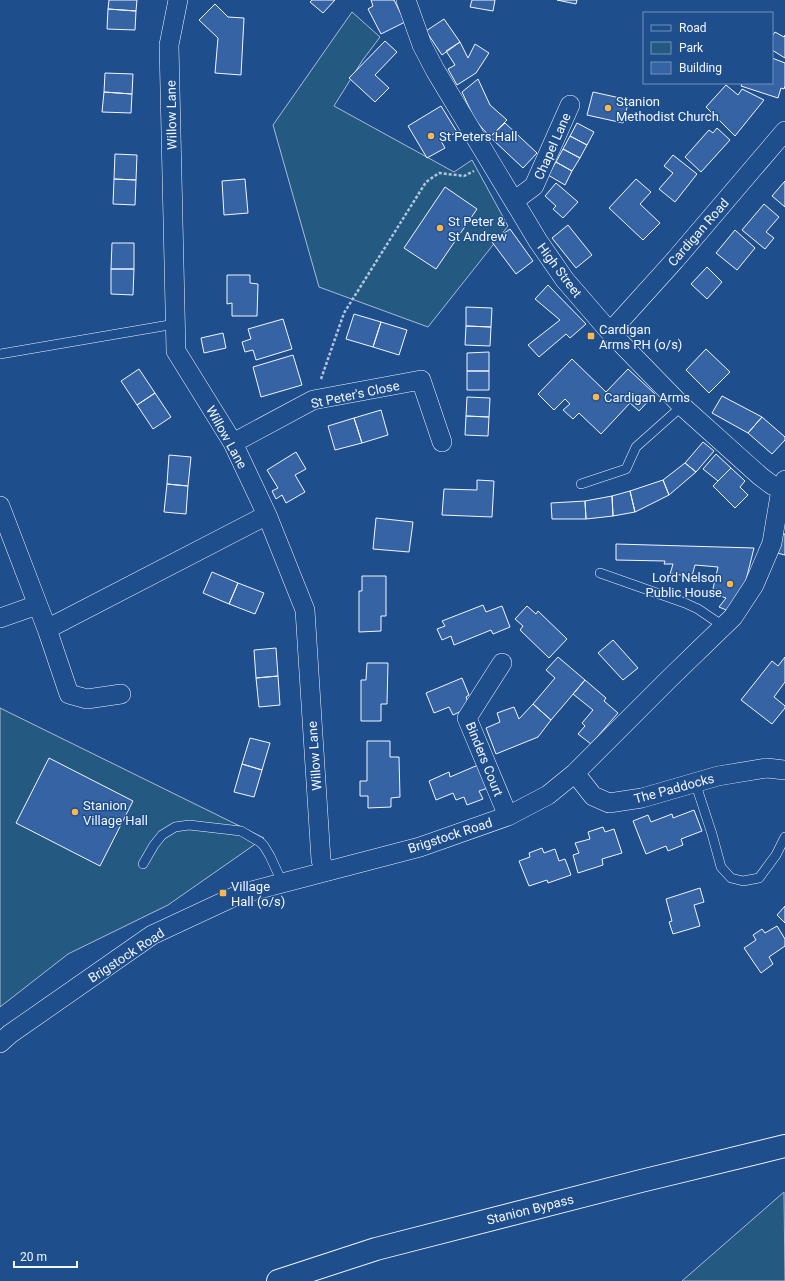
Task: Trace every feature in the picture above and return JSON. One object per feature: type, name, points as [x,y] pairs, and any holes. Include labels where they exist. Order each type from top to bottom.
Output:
[{"type":"highway","name":"Stanion Bypass","points":[[278,1281],[376,1248],[785,1146]]},
{"type":"street","name":"Willow Lane","points":[[178,0],[170,45],[176,351],[233,443],[267,514],[305,610],[321,860],[325,871]]},
{"type":"street","name":"High Street","points":[[406,0],[422,44],[435,70],[538,241],[564,280],[610,332],[682,406],[760,476],[772,485],[783,484]]},
{"type":"street","name":"Chapel Lane","points":[[514,201],[534,186],[570,106]]},
{"type":"street","name":"Cardigan Road","points":[[610,332],[675,260],[785,131]]},
{"type":"street","name":"St Peter's Close","points":[[233,443],[313,400],[421,380],[442,442]]},
{"type":"street","name":"Brigstock Road","points":[[0,1043],[10,1034],[152,935],[240,894],[420,847],[508,816],[548,795],[575,774],[733,617],[754,585],[772,543],[783,484]]},
{"type":"street","points":[[0,506],[47,629],[69,694],[87,699],[121,694]]},
{"type":"street","points":[[47,629],[267,514]]},
{"type":"street","points":[[0,618],[37,605]]},
{"type":"street","name":"Binders Court","points":[[502,663],[467,718],[508,816]]},
{"type":"street","name":"The Paddocks","points":[[575,774],[593,796],[609,803],[642,798],[718,776],[768,768],[785,770]]},
{"type":"lane","points":[[0,354],[175,324]]},
{"type":"lane","points":[[581,484],[626,469],[636,447],[682,406]]},
{"type":"lane","points":[[600,573],[685,603],[698,609],[723,626]]},
{"type":"lane","points":[[695,782],[721,867],[731,878],[743,881],[760,878],[776,855],[785,836]]},
{"type":"lane","points":[[144,864],[154,845],[162,834],[175,827],[188,825],[234,830],[245,833],[264,846],[282,882]]},
{"type":"path","points":[[313,400],[344,313],[426,182],[439,173],[464,176],[490,161]]},
{"type":"green space","points":[[352,12],[380,37],[362,61],[334,106],[454,172],[472,160],[508,226],[428,327],[319,287],[273,125]]},
{"type":"green space","points":[[0,708],[264,838],[168,905],[68,954],[0,1007]]},
{"type":"green space","points":[[784,1192],[785,1281],[682,1281]]},
{"type":"building","points":[[109,0],[137,0],[136,11],[108,9]]},
{"type":"building","points":[[312,0],[335,0],[323,13],[310,2]]},
{"type":"building","points":[[371,0],[394,0],[405,22],[381,34],[368,9],[373,6]]},
{"type":"building","points":[[472,0],[495,0],[493,11],[470,7]]},
{"type":"building","points":[[557,0],[577,0],[576,4]]},
{"type":"building","points":[[215,4],[228,17],[244,18],[241,75],[215,73],[218,38],[199,20]]},
{"type":"building","points":[[108,9],[136,11],[135,30],[107,29]]},
{"type":"building","points":[[444,19],[460,42],[442,55],[426,31]]},
{"type":"building","points":[[775,32],[784,37],[785,35],[785,58],[773,51],[773,35]]},
{"type":"building","points":[[385,41],[397,52],[375,75],[389,88],[375,102],[349,78]]},
{"type":"building","points":[[460,42],[468,58],[475,44],[489,53],[476,73],[457,85],[448,69],[455,65],[446,51]]},
{"type":"building","points":[[773,58],[785,63],[785,86],[784,89],[781,88],[778,98],[741,86],[742,84],[773,84]]},
{"type":"building","points":[[105,73],[133,74],[132,94],[104,92]]},
{"type":"building","points":[[478,79],[490,105],[507,120],[490,137],[475,120],[462,92]]},
{"type":"building","points":[[726,85],[738,95],[742,89],[764,100],[735,136],[706,107]]},
{"type":"building","points":[[104,92],[132,94],[131,113],[102,112]]},
{"type":"building","name":"Stanion Methodist Church","points":[[593,92],[629,100],[623,123],[587,115]]},
{"type":"building","name":"St Peters Hall","points":[[441,106],[457,132],[441,141],[445,148],[427,158],[408,126]]},
{"type":"building","points":[[505,123],[537,153],[523,168],[490,137]]},
{"type":"building","points":[[577,123],[594,132],[587,145],[570,136]]},
{"type":"building","points":[[717,128],[730,140],[701,172],[685,157],[709,130],[713,133]]},
{"type":"building","points":[[570,136],[587,145],[580,158],[563,149]]},
{"type":"building","points":[[563,149],[580,158],[572,171],[556,162]]},
{"type":"building","points":[[115,154],[137,155],[136,180],[114,179]]},
{"type":"building","points":[[673,155],[697,174],[675,202],[659,189],[673,173],[664,166]]},
{"type":"building","points":[[556,162],[572,171],[565,185],[548,175]]},
{"type":"building","points":[[114,179],[136,180],[135,205],[113,204]]},
{"type":"building","points":[[245,179],[248,213],[224,215],[222,181]]},
{"type":"building","points":[[636,179],[651,192],[640,204],[660,223],[643,240],[609,208]]},
{"type":"building","points":[[785,181],[785,207],[772,196]]},
{"type":"building","points":[[556,183],[578,202],[563,218],[553,209],[556,206],[545,196]]},
{"type":"building","name":"St Peter & St Andrew","points":[[445,187],[477,209],[436,269],[404,248]]},
{"type":"building","points":[[764,204],[779,217],[766,232],[774,238],[765,249],[742,230]]},
{"type":"building","points":[[568,225],[592,255],[576,268],[552,238]]},
{"type":"building","points":[[510,229],[533,261],[516,274],[492,242]]},
{"type":"building","points":[[735,230],[755,248],[737,270],[716,253]]},
{"type":"building","points":[[112,243],[134,243],[134,269],[111,269]]},
{"type":"building","points":[[707,267],[722,282],[707,299],[691,284]]},
{"type":"building","points":[[111,269],[134,269],[133,295],[111,294]]},
{"type":"building","points":[[227,275],[250,275],[250,283],[258,284],[257,316],[232,316],[232,303],[227,304]]},
{"type":"building","points":[[548,285],[586,324],[570,338],[566,334],[539,357],[528,345],[560,320],[535,299]]},
{"type":"building","points":[[466,307],[492,308],[491,327],[466,326]]},
{"type":"building","points":[[354,314],[381,322],[373,347],[346,339]]},
{"type":"building","points":[[283,319],[292,349],[256,360],[253,350],[245,352],[242,342],[251,339],[248,329]]},
{"type":"building","points":[[381,322],[407,330],[399,355],[373,347]]},
{"type":"building","points":[[466,326],[491,327],[490,346],[465,345]]},
{"type":"building","points":[[223,333],[226,348],[204,353],[201,338]]},
{"type":"building","points":[[706,349],[730,372],[709,393],[686,370]]},
{"type":"building","points":[[489,352],[489,371],[467,371],[467,353]]},
{"type":"building","points":[[293,355],[302,385],[261,397],[253,367]]},
{"type":"building","name":"Cardigan Arms","points":[[572,359],[606,392],[628,369],[655,394],[639,411],[630,403],[601,434],[579,413],[573,419],[563,410],[570,404],[565,399],[554,410],[538,394]]},
{"type":"building","points":[[139,369],[155,393],[137,405],[121,381]]},
{"type":"building","points":[[467,371],[489,371],[489,390],[467,390]]},
{"type":"building","points":[[155,393],[171,417],[153,429],[137,405]]},
{"type":"building","points":[[722,396],[762,417],[748,433],[712,413]]},
{"type":"building","points":[[467,397],[490,398],[489,417],[466,416]]},
{"type":"building","points":[[381,410],[388,435],[362,443],[354,418]]},
{"type":"building","points":[[466,416],[489,417],[488,436],[465,435]]},
{"type":"building","points":[[762,417],[785,437],[785,440],[772,454],[748,433]]},
{"type":"building","points":[[354,418],[362,443],[335,450],[328,426]]},
{"type":"building","points":[[703,442],[714,451],[696,472],[685,463]]},
{"type":"building","points":[[296,452],[306,469],[295,475],[305,492],[286,503],[282,495],[276,499],[272,491],[278,488],[267,470]]},
{"type":"building","points":[[716,454],[731,468],[718,481],[703,469]]},
{"type":"building","points":[[169,455],[191,457],[188,486],[167,484]]},
{"type":"building","points":[[685,463],[696,472],[669,495],[663,480]]},
{"type":"building","points":[[731,468],[745,481],[740,487],[748,495],[735,508],[713,486]]},
{"type":"building","points":[[477,480],[494,481],[492,517],[442,515],[444,489],[477,490]]},
{"type":"building","points":[[663,480],[669,495],[635,512],[630,491]]},
{"type":"building","points":[[167,484],[188,486],[186,514],[164,512]]},
{"type":"building","points":[[630,491],[635,512],[613,516],[612,496]]},
{"type":"building","points":[[612,496],[613,516],[586,519],[585,501]]},
{"type":"building","points":[[585,501],[586,519],[552,519],[551,503]]},
{"type":"building","points":[[376,518],[413,522],[409,552],[373,549]]},
{"type":"building","points":[[783,534],[785,534],[785,555],[777,553]]},
{"type":"building","name":"Lord Nelson Public House","points":[[616,544],[754,548],[743,592],[731,612],[719,607],[726,598],[712,593],[718,567],[695,565],[692,576],[670,574],[673,564],[664,564],[665,561],[616,560]]},
{"type":"building","points":[[212,572],[238,583],[229,604],[203,593]]},
{"type":"building","points":[[362,576],[386,576],[386,616],[381,616],[381,631],[359,632],[359,591],[362,591]]},
{"type":"building","points":[[238,583],[264,593],[255,614],[229,604]]},
{"type":"building","points":[[483,605],[486,612],[502,606],[510,627],[493,634],[491,630],[454,645],[451,636],[442,640],[437,629],[445,626],[442,621]]},
{"type":"building","points":[[527,606],[536,614],[538,611],[567,639],[549,658],[520,630],[523,626],[515,619]]},
{"type":"building","points":[[613,640],[638,668],[623,680],[598,653]]},
{"type":"building","points":[[276,648],[278,676],[256,678],[254,650]]},
{"type":"building","points":[[558,657],[585,680],[551,720],[533,704],[555,678],[546,670]]},
{"type":"building","points":[[785,657],[785,682],[774,697],[785,706],[785,708],[772,724],[741,700],[772,661],[778,666]]},
{"type":"building","points":[[367,663],[388,663],[387,704],[381,704],[381,721],[361,721],[361,680],[366,680]]},
{"type":"building","points":[[278,676],[280,705],[259,707],[256,678]]},
{"type":"building","points":[[462,678],[469,695],[466,697],[470,707],[453,715],[449,707],[434,713],[426,693]]},
{"type":"building","points":[[585,680],[606,698],[604,701],[618,713],[591,744],[578,734],[585,726],[582,723],[593,710],[573,694]]},
{"type":"building","points":[[533,704],[551,720],[538,737],[496,754],[486,728],[500,722],[497,713],[514,707],[519,719]]},
{"type":"building","points":[[250,738],[270,743],[262,770],[242,764]]},
{"type":"building","points":[[367,741],[390,741],[390,757],[399,757],[400,797],[391,798],[391,807],[368,808],[368,796],[360,796],[360,781],[367,781]]},
{"type":"building","name":"Stanion Village Hall","points":[[49,758],[133,801],[100,866],[16,823]]},
{"type":"building","points":[[242,764],[262,770],[254,797],[234,792]]},
{"type":"building","points":[[478,765],[488,788],[479,791],[483,799],[467,805],[464,797],[456,800],[453,793],[436,800],[429,781],[449,772],[450,777]]},
{"type":"building","points":[[694,810],[702,831],[681,839],[683,845],[668,851],[666,846],[646,854],[633,821],[648,815],[651,822],[672,814],[673,818]]},
{"type":"building","points":[[603,827],[605,832],[614,829],[622,853],[602,859],[603,865],[578,873],[573,855],[579,853],[575,843],[590,839],[588,832]]},
{"type":"building","points":[[542,848],[544,853],[555,849],[559,861],[565,859],[571,875],[548,883],[547,880],[529,886],[519,861],[530,857],[529,853]]},
{"type":"building","points":[[700,888],[704,902],[694,905],[700,926],[673,934],[669,922],[672,921],[666,899]]},
{"type":"building","points":[[785,906],[785,923],[777,915]]},
{"type":"building","points":[[777,926],[785,939],[785,946],[769,957],[773,964],[761,973],[744,948],[756,940],[753,935],[762,929],[765,933]]},
{"type":"place","name":"Stanion Methodist Church","points":[[608,108]]},
{"type":"place","name":"St Peters Hall","points":[[431,136]]},
{"type":"place","name":"St Peter & St Andrew","points":[[440,228]]},
{"type":"place","name":"Cardigan Arms PH (o/s)","points":[[591,336]]},
{"type":"place","name":"Cardigan Arms","points":[[596,397]]},
{"type":"place","name":"Lord Nelson Public House","points":[[730,584]]},
{"type":"place","name":"Stanion Village Hall","points":[[75,812]]},
{"type":"place","name":"Village Hall (o/s)","points":[[223,893]]}]
